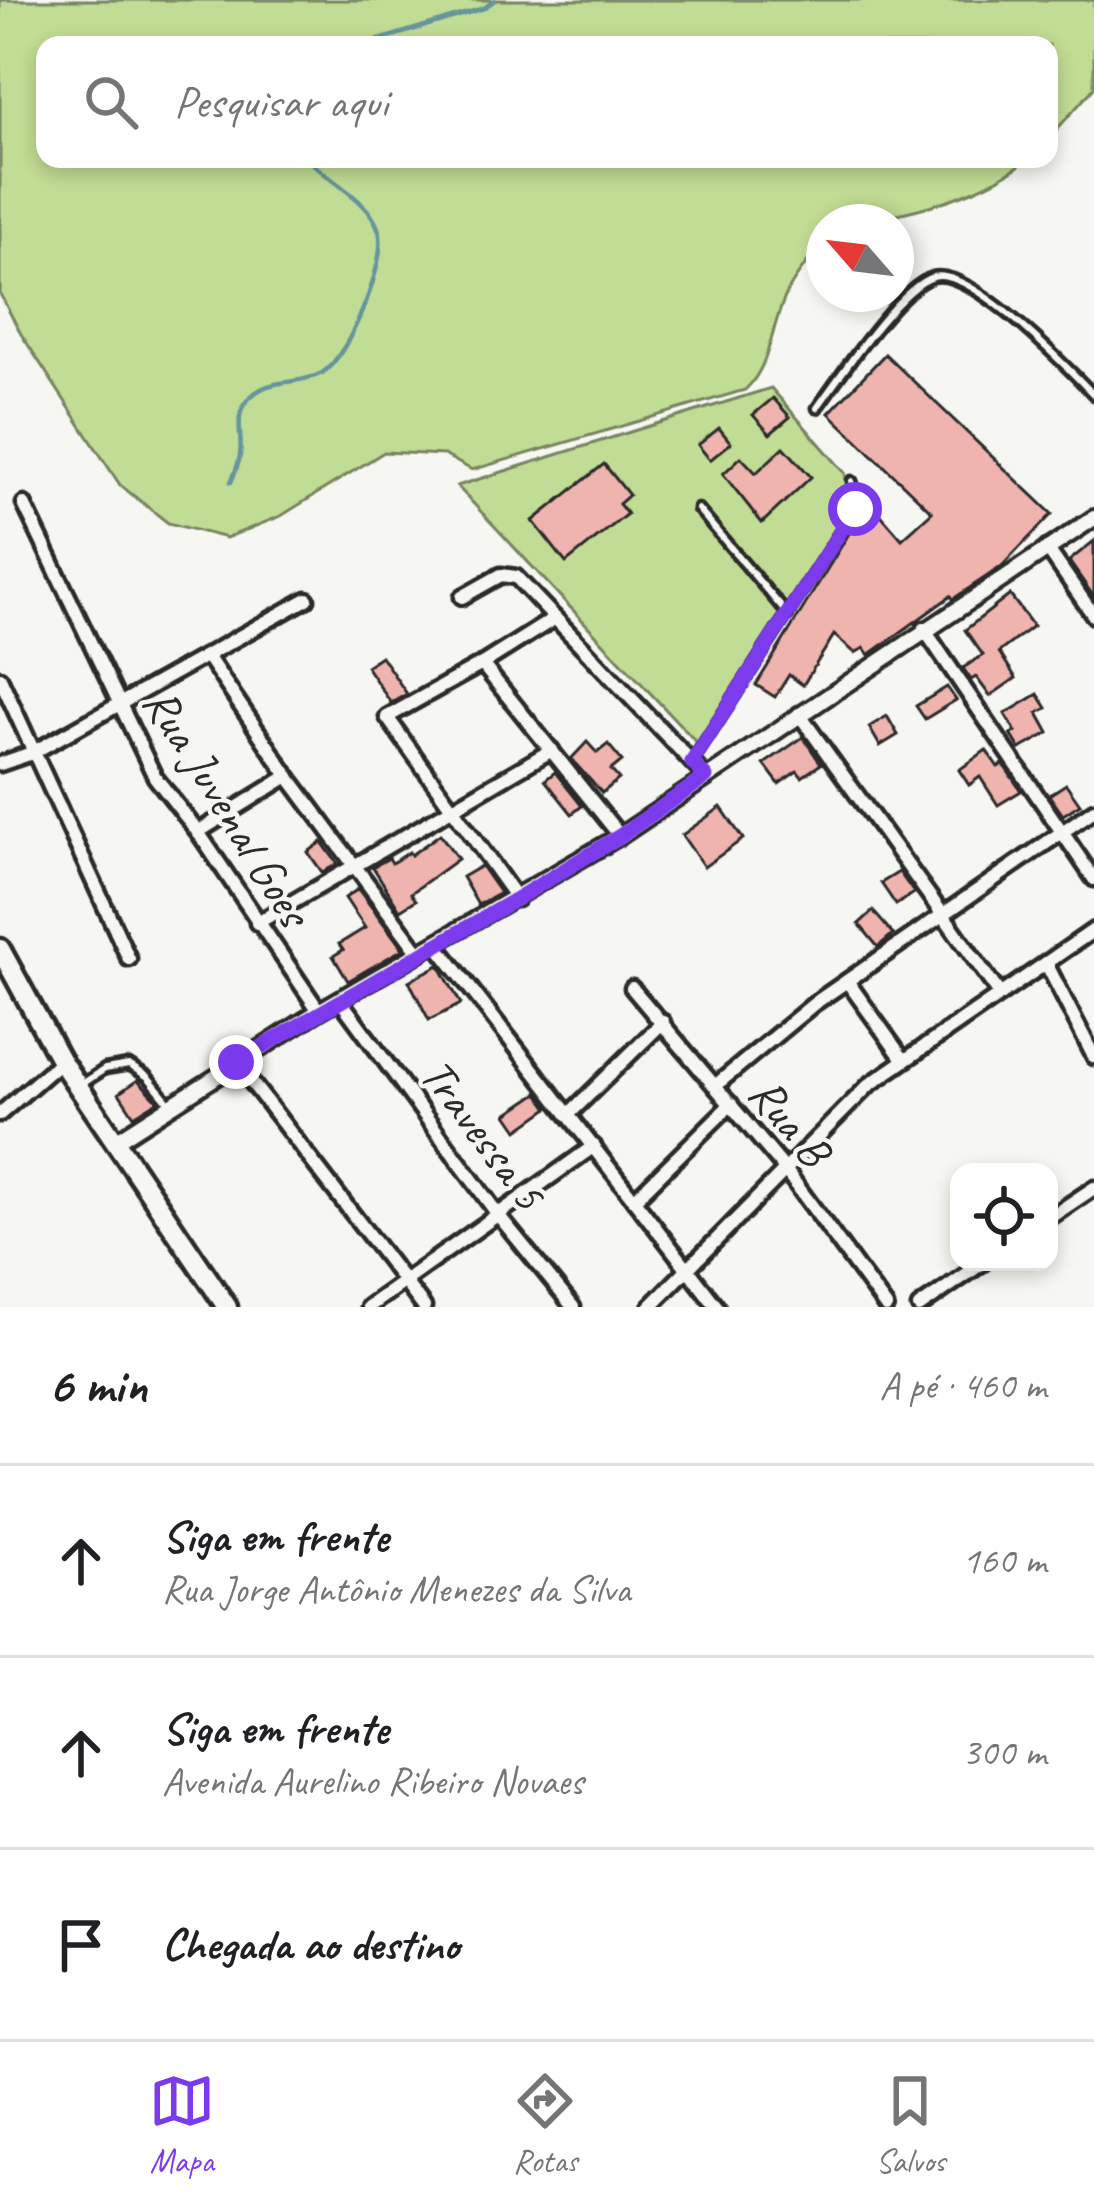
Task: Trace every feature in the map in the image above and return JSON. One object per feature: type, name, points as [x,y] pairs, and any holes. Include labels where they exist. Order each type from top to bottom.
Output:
[{"type":"main road","points":[[0,949],[61,1061],[226,1307]]},
{"type":"street","name":"Rua Juvenal Goes","points":[[24,505],[155,777],[198,832],[319,1011]]},
{"type":"street","points":[[116,1141],[319,1011],[620,836],[1094,518]]},
{"type":"street","points":[[1047,548],[1094,616]]},
{"type":"street","points":[[462,597],[501,574],[512,575],[706,777]]},
{"type":"street","points":[[0,764],[32,753],[307,599]]},
{"type":"street","points":[[518,898],[387,717],[555,618]]},
{"type":"street","points":[[924,629],[1094,879]]},
{"type":"street","points":[[207,656],[288,776],[419,953]]},
{"type":"street","points":[[482,664],[620,836]]},
{"type":"street","points":[[0,678],[129,959]]},
{"type":"street","points":[[799,714],[999,993]]},
{"type":"street","points":[[257,923],[552,750]]},
{"type":"street","points":[[198,832],[288,776]]},
{"type":"street","points":[[716,1085],[847,981],[1094,809]]},
{"type":"street","points":[[650,1307],[869,1085],[1094,931]]},
{"type":"street","points":[[436,944],[717,1307]]},
{"type":"street","points":[[1046,963],[1094,1057]]},
{"type":"street","points":[[847,981],[903,1058]]},
{"type":"street","name":"Rua B","points":[[632,988],[784,1168],[886,1307]]},
{"type":"street","name":"Travessa 5","points":[[340,1000],[499,1216],[573,1307]]},
{"type":"street","points":[[568,1115],[663,1022]]},
{"type":"street","points":[[0,1114],[61,1061]]},
{"type":"street","points":[[236,1062],[424,1307]]},
{"type":"street","points":[[634,1200],[731,1104]]},
{"type":"street","points":[[368,1307],[594,1146]]},
{"type":"street","points":[[1058,1212],[1094,1188]]},
{"type":"street","points":[[920,1307],[971,1271]]},
{"type":"lane","points":[[817,408],[904,298],[939,275],[951,277],[993,303],[1094,395]]},
{"type":"lane","points":[[692,762],[855,509],[858,501],[852,481]]},
{"type":"lane","points":[[698,509],[788,615]]},
{"type":"lane","points":[[78,1087],[105,1069],[129,1065],[142,1071],[170,1105]]},
{"type":"green space","points":[[0,0],[1094,0],[1094,88],[1058,128],[1058,36],[36,36],[36,168],[1014,168],[958,197],[914,210],[914,204],[806,204],[806,264],[784,300],[761,367],[745,390],[472,470],[444,455],[384,452],[281,516],[226,538],[168,523],[120,485],[0,294]]},
{"type":"green space","points":[[771,388],[845,473],[850,506],[698,744],[457,486]]},
{"type":"building","points":[[885,354],[1052,514],[1001,567],[951,596],[869,655],[864,648],[855,653],[834,635],[803,685],[789,675],[775,697],[756,685],[869,501],[902,539],[932,512],[829,413]]},
{"type":"building","points":[[773,398],[790,417],[770,434],[753,415]]},
{"type":"building","points":[[719,428],[731,443],[710,460],[698,445]]},
{"type":"building","points":[[784,447],[811,477],[762,523],[723,474],[741,457],[756,473]]},
{"type":"building","points":[[604,464],[629,495],[619,504],[627,514],[566,563],[533,521]]},
{"type":"building","points":[[1094,541],[1094,597],[1069,561]]},
{"type":"building","points":[[1010,595],[1033,626],[999,652],[1016,678],[990,696],[963,668],[983,655],[965,630]]},
{"type":"building","points":[[381,656],[407,694],[391,703],[366,666]]},
{"type":"building","points":[[947,687],[956,700],[925,719],[916,706]]},
{"type":"building","points":[[1038,694],[1047,708],[1038,713],[1049,733],[1020,749],[1005,714]]},
{"type":"building","points":[[887,716],[898,735],[880,746],[869,727]]},
{"type":"building","points":[[803,737],[821,764],[802,777],[797,771],[779,784],[764,764]]},
{"type":"building","points":[[587,742],[597,753],[608,744],[622,761],[611,770],[619,779],[602,793],[571,759]]},
{"type":"building","points":[[986,750],[998,767],[1003,764],[1021,791],[998,805],[980,777],[969,785],[959,770]]},
{"type":"building","points":[[555,772],[582,806],[572,814],[545,780]]},
{"type":"building","points":[[1066,784],[1080,804],[1063,815],[1049,795]]},
{"type":"building","points":[[721,807],[743,839],[704,867],[682,835]]},
{"type":"building","points":[[440,834],[458,859],[411,893],[416,900],[400,910],[373,867],[389,858],[392,863],[411,855]]},
{"type":"building","points":[[322,842],[338,864],[322,872],[308,852]]},
{"type":"building","points":[[481,866],[500,893],[478,905],[462,877]]},
{"type":"building","points":[[899,872],[914,893],[896,905],[881,883]]},
{"type":"building","points":[[358,889],[403,949],[348,981],[333,956],[343,950],[339,944],[365,928],[345,898]]},
{"type":"building","points":[[873,911],[893,934],[878,947],[859,924]]},
{"type":"building","points":[[439,965],[461,1004],[429,1020],[409,981]]},
{"type":"building","points":[[138,1080],[158,1101],[134,1116],[119,1093]]},
{"type":"building","points":[[538,1093],[549,1108],[518,1130],[507,1114]]},
{"type":"waterway","points":[[392,36],[484,8],[495,0]]},
{"type":"waterway","points":[[231,482],[246,402],[263,388],[312,377],[333,363],[354,328],[378,263],[379,231],[374,219],[318,168]]},
{"type":"route","points":[[236,1062],[518,898],[706,777],[692,762],[855,509]]}]
